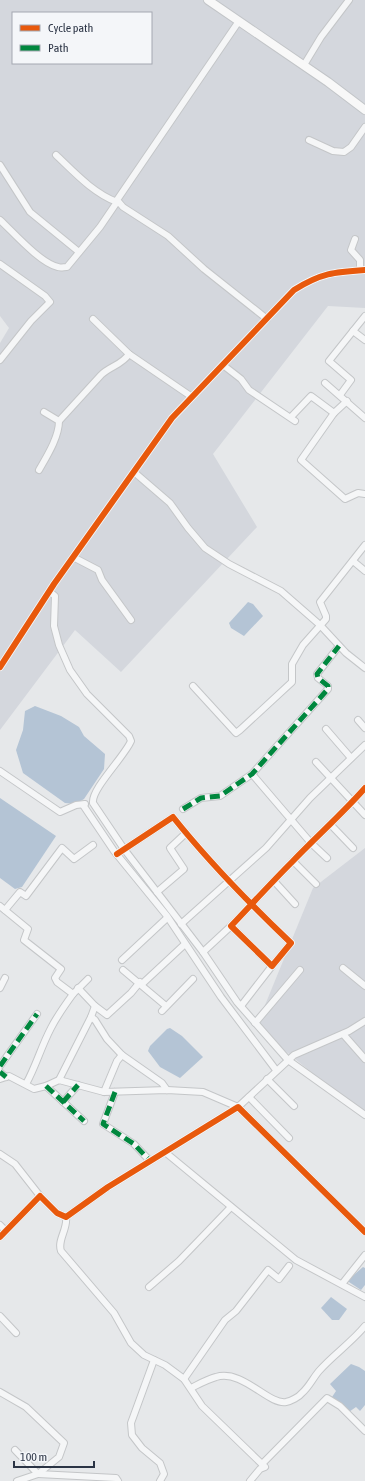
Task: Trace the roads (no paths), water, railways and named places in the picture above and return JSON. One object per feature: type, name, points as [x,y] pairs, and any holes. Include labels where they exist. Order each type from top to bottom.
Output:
[{"type":"main road","points":[[208,0],[304,65],[365,110]]},
{"type":"street","points":[[304,65],[321,37],[349,0]]},
{"type":"street","points":[[0,221],[25,245],[49,263],[58,268],[67,267],[100,227],[117,202],[117,198],[240,21]]},
{"type":"street","points":[[309,140],[333,151],[344,152],[352,147],[365,127]]},
{"type":"street","points":[[56,154],[78,176],[110,199],[117,202],[168,236],[204,269],[267,319]]},
{"type":"street","points":[[0,165],[30,212],[79,252]]},
{"type":"street","points":[[0,666],[49,591],[172,418],[294,290],[313,278],[339,272],[362,270],[360,260],[351,250],[355,239]]},
{"type":"street","points":[[0,360],[31,321],[50,302],[45,296],[1,266]]},
{"type":"street","points":[[340,395],[351,380],[329,360],[365,316]]},
{"type":"street","points":[[93,320],[128,354],[192,397]]},
{"type":"street","points":[[353,331],[365,340]]},
{"type":"street","points":[[39,470],[52,446],[59,421],[108,368],[124,362],[128,354]]},
{"type":"street","points":[[223,365],[241,379],[249,390],[293,419],[310,396],[334,413]]},
{"type":"street","points":[[325,383],[365,418]]},
{"type":"street","points":[[347,401],[334,413],[301,460],[345,499],[358,493],[365,494]]},
{"type":"street","points":[[44,412],[59,421]]},
{"type":"street","points":[[134,472],[170,503],[205,548],[229,564],[281,591],[320,625],[339,646],[365,668]]},
{"type":"street","points":[[193,686],[236,733],[292,682],[292,664],[303,645],[326,616],[320,602],[365,545]]},
{"type":"street","points":[[73,557],[98,570],[102,580],[131,620]]},
{"type":"street","points":[[353,561],[365,571]]},
{"type":"street","points":[[49,591],[55,596],[54,626],[59,645],[70,670],[87,694],[129,736],[131,741],[94,797],[92,803]]},
{"type":"street","points":[[183,809],[201,798],[220,796],[252,774],[328,690],[328,686],[318,678],[317,674],[339,646]]},
{"type":"street","points":[[358,720],[365,728]]},
{"type":"street","points":[[326,730],[351,758]]},
{"type":"street","points":[[181,924],[266,848],[310,798],[365,744]]},
{"type":"street","points":[[316,762],[365,815]]},
{"type":"street","points":[[0,771],[60,812],[92,803]]},
{"type":"street","points":[[252,774],[311,843],[327,858]]},
{"type":"street","points":[[203,952],[365,788]]},
{"type":"street","points":[[92,803],[124,849],[255,1023],[288,1060],[365,1115]]},
{"type":"street","points":[[83,805],[117,854],[167,918],[222,997],[276,1070]]},
{"type":"street","points":[[117,854],[173,817],[203,854],[291,943],[241,1006]]},
{"type":"street","points":[[330,824],[353,848]]},
{"type":"street","points":[[157,892],[184,869],[170,848],[186,833]]},
{"type":"street","points":[[73,994],[54,980],[61,969],[24,940],[28,929],[3,908],[20,892],[26,896],[62,848],[74,859],[93,845]]},
{"type":"street","points":[[293,861],[316,884]]},
{"type":"street","points":[[274,881],[295,904]]},
{"type":"street","points":[[122,960],[167,918]]},
{"type":"street","points":[[230,926],[272,966]]},
{"type":"street","points":[[78,988],[95,1006],[107,1015],[185,944]]},
{"type":"street","points":[[343,968],[365,986]]},
{"type":"street","points":[[123,970],[141,983],[164,1008],[193,979]]},
{"type":"street","points":[[255,1023],[300,970]]},
{"type":"street","points":[[0,988],[5,978]]},
{"type":"street","points":[[26,1084],[36,1066],[37,1058],[50,1028],[73,994],[88,979]]},
{"type":"street","points":[[0,1072],[3,1078],[17,1079],[34,1089],[46,1086],[59,1080],[95,1006]]},
{"type":"street","points":[[0,1066],[37,1014]]},
{"type":"street","points":[[90,1017],[95,1020],[106,1039],[122,1055],[162,1083],[167,1090]]},
{"type":"street","points":[[66,1217],[108,1187],[238,1107],[276,1070],[294,1055],[343,1034],[365,1021]]},
{"type":"street","points":[[343,1034],[365,1059]]},
{"type":"street","points":[[104,1092],[117,1061],[122,1055]]},
{"type":"street","points":[[267,1079],[294,1106]]},
{"type":"street","points":[[59,1080],[104,1092],[167,1090],[203,1092],[238,1107],[365,1232]]},
{"type":"street","points":[[63,1102],[78,1085]]},
{"type":"street","points":[[46,1086],[84,1121]]},
{"type":"street","points":[[115,1092],[104,1124],[134,1144],[150,1161]]},
{"type":"street","points":[[249,1097],[289,1138]]},
{"type":"street","points":[[165,1152],[296,1260],[365,1297]]},
{"type":"street","points":[[0,1154],[15,1164],[40,1196],[57,1213],[66,1217]]},
{"type":"street","points":[[0,1237],[40,1196]]},
{"type":"street","points":[[149,1287],[179,1261],[231,1207]]},
{"type":"street","points":[[66,1217],[67,1223],[59,1245],[61,1252],[114,1313],[130,1343],[144,1355],[184,1379],[202,1406],[265,1467],[260,1469],[250,1481]]},
{"type":"street","points":[[0,1225],[6,1231]]},
{"type":"street","points":[[342,1284],[365,1255]]},
{"type":"street","points":[[184,1379],[225,1320],[236,1311],[268,1270],[279,1279],[289,1266]]},
{"type":"street","points":[[0,1316],[16,1333]]},
{"type":"street","points":[[191,1388],[217,1376],[235,1378],[252,1385],[268,1396],[284,1402],[289,1401],[301,1394],[320,1370],[353,1340],[365,1326]]},
{"type":"street","points":[[154,1360],[131,1423],[132,1435],[142,1448],[160,1463],[164,1474],[160,1481]]},
{"type":"street","points":[[0,1401],[2,1394],[26,1408],[64,1442],[59,1457],[38,1474],[17,1481]]},
{"type":"street","points":[[262,1464],[327,1398],[340,1406],[365,1431]]},
{"type":"street","points":[[15,1450],[38,1474],[116,1478],[118,1481]]},
{"type":"water","points":[[248,602],[253,604],[263,616],[244,636],[231,628],[229,623]]},
{"type":"water","points":[[35,706],[61,716],[79,727],[84,736],[105,754],[104,769],[84,799],[75,804],[65,803],[23,773],[16,750],[23,730],[25,711]]},
{"type":"water","points":[[0,798],[56,836],[22,887],[15,889],[0,878]]},
{"type":"water","points":[[170,1028],[182,1036],[203,1057],[180,1078],[160,1067],[148,1051],[150,1046],[167,1029]]},
{"type":"water","points":[[363,1267],[365,1268],[365,1285],[361,1290],[349,1282],[349,1279]]},
{"type":"water","points":[[331,1297],[347,1309],[339,1320],[332,1320],[321,1308]]},
{"type":"water","points":[[351,1364],[365,1371],[365,1405],[360,1411],[356,1407],[346,1414],[332,1397],[336,1391],[330,1384]]}]
